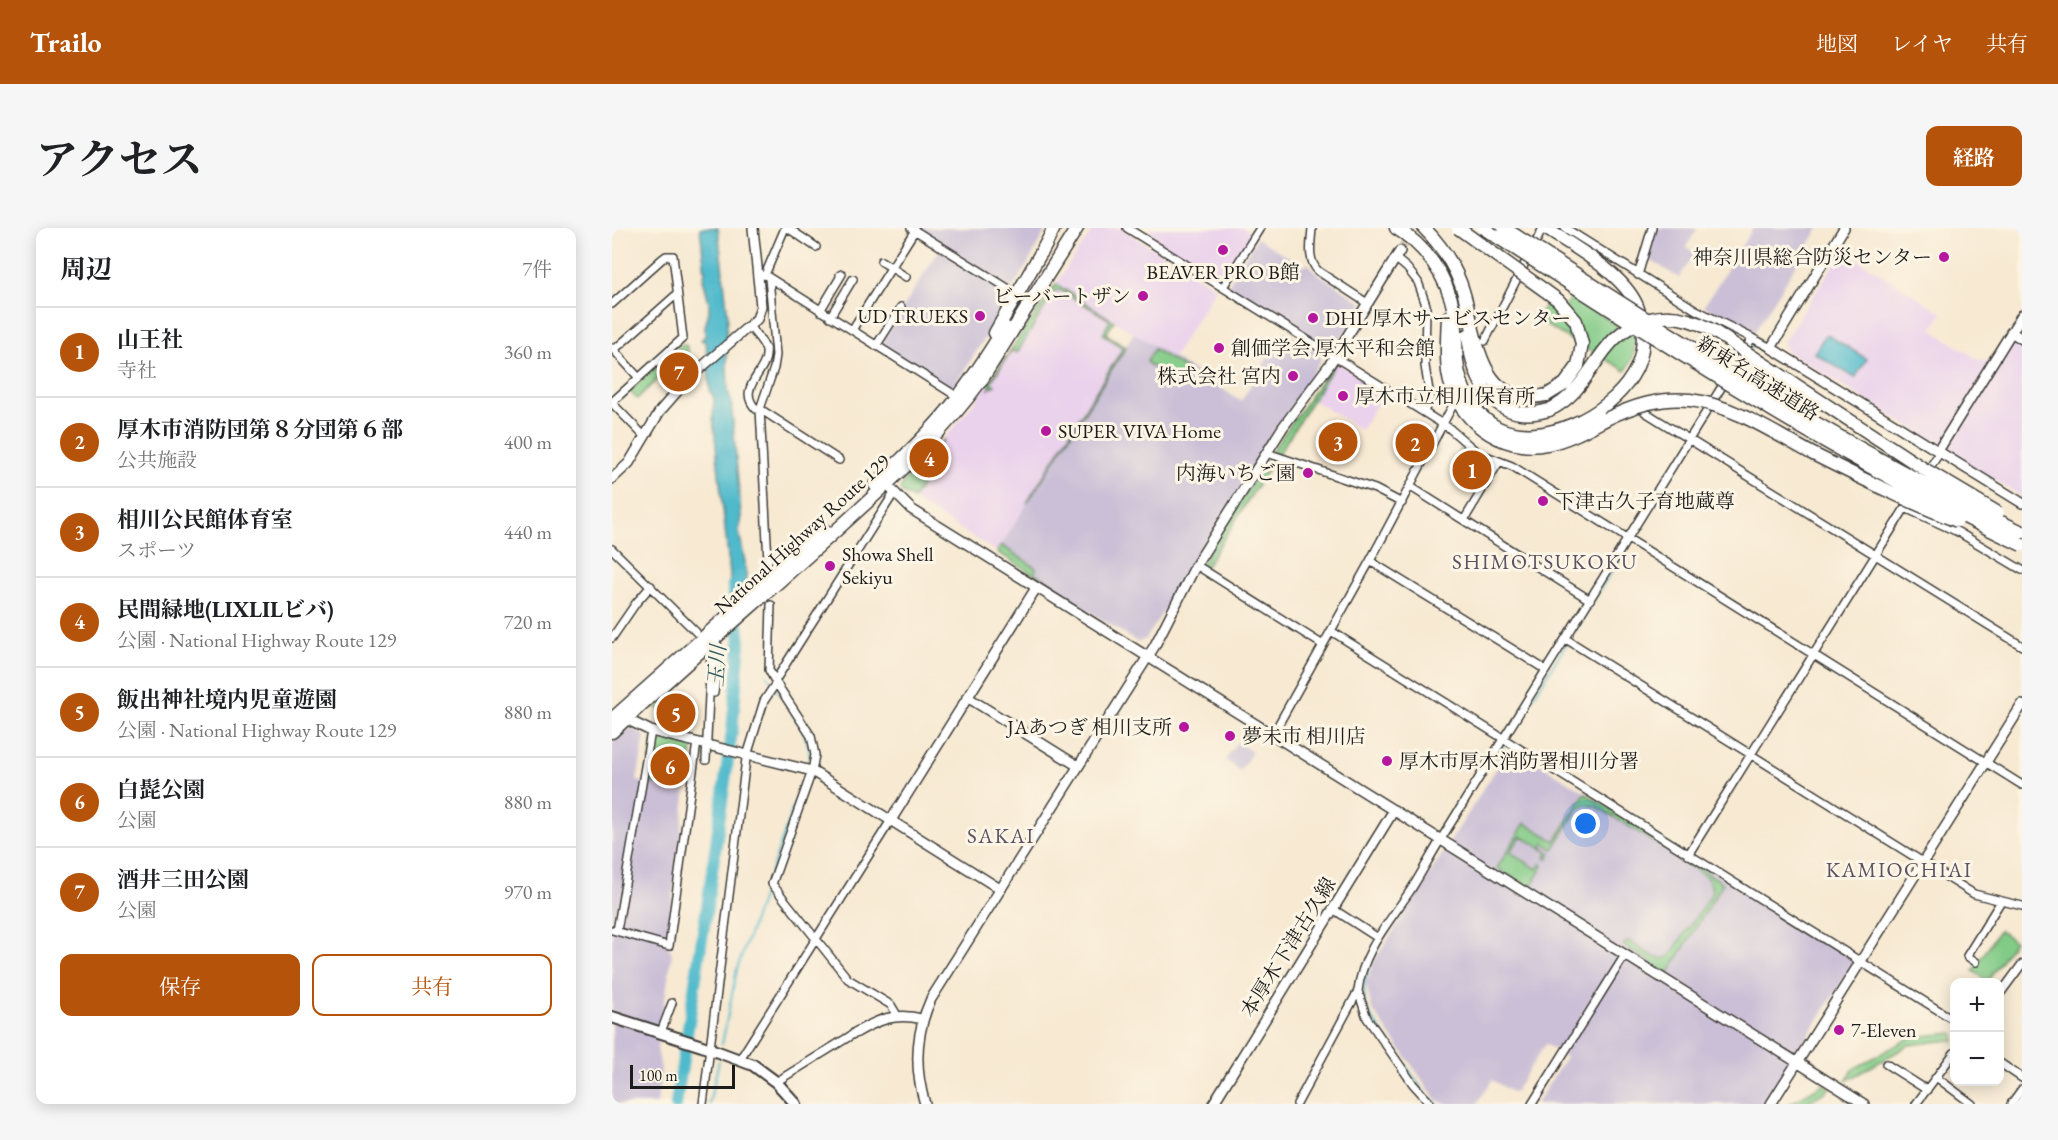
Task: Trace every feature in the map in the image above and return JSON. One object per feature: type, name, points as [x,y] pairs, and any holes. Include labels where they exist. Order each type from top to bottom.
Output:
[{"type":"highway","points":[[970,379],[1055,228]]},
{"type":"highway","name":"National Highway Route 129","points":[[887,486],[958,397],[1067,228]]},
{"type":"highway","name":"National Highway Route 129","points":[[612,732],[616,717],[717,637],[764,596],[887,486],[932,440],[966,401],[1077,228]]},
{"type":"highway","points":[[1030,303],[1087,228]]},
{"type":"highway","points":[[1396,228],[1425,252],[1446,285],[1456,323],[1459,374],[1464,392],[1471,404],[1484,418],[1498,428],[1532,435],[1560,429],[1587,416],[1616,395],[1632,378],[1637,368],[1643,338],[1640,316],[1631,297],[1608,272],[1544,228]]},
{"type":"highway","points":[[1424,228],[1440,246],[1453,268],[1464,295],[1482,361],[1492,379],[1508,392],[1518,395],[1537,397],[1547,395],[1565,384],[1578,366],[1582,344],[1576,321],[1558,300],[1458,228]]},
{"type":"highway","name":"新東名高速道路","points":[[1483,228],[1769,408],[1932,501],[2022,546]]},
{"type":"highway","name":"新東名高速道路","points":[[1504,228],[1783,404],[1859,449],[2022,532]]},
{"type":"highway","points":[[1446,285],[1448,372],[1451,384],[1460,404],[1483,430],[1502,440],[1536,446],[1568,438],[1630,408],[1660,400],[1689,400],[1718,407],[1749,420],[1900,497],[2022,546]]},
{"type":"highway","points":[[1464,295],[1472,360],[1478,379],[1486,393],[1499,405],[1514,412],[1532,414],[1549,410],[1563,403],[1575,392],[1605,349],[1620,333],[1637,323],[1655,318],[1682,318],[1712,330],[1915,463],[2022,526]]},
{"type":"highway","name":"National Highway Route 129","points":[[616,717],[717,637]]},
{"type":"main road","points":[[612,1017],[706,1047],[753,1065],[776,1082],[796,1104]]},
{"type":"street","points":[[753,228],[776,355],[760,409],[768,561]]},
{"type":"street","points":[[612,479],[629,463],[660,411],[695,373],[747,330],[760,311],[763,276],[786,228],[816,247]]},
{"type":"street","points":[[1127,228],[1424,412],[1470,447],[1498,462],[1512,466],[2022,785]]},
{"type":"street","points":[[1223,287],[1260,228]]},
{"type":"street","points":[[1312,228],[1310,259],[1313,265],[1318,271],[1367,303]]},
{"type":"street","points":[[1485,341],[1544,228]]},
{"type":"street","points":[[1565,228],[1696,310],[1771,348],[2022,503]]},
{"type":"street","points":[[1771,348],[1844,228]]},
{"type":"street","points":[[852,330],[913,229],[1017,294]]},
{"type":"street","points":[[1638,274],[1650,229]]},
{"type":"street","points":[[926,1104],[917,1061],[922,1019],[937,989],[1147,658],[1171,617],[1196,565],[1293,411],[1334,357],[1398,254],[1418,282],[1426,305],[1425,366],[1430,397],[1424,412]]},
{"type":"street","points":[[612,304],[666,256],[673,256],[683,338],[612,403],[644,436]]},
{"type":"street","points":[[881,261],[906,277]]},
{"type":"street","points":[[820,310],[833,283],[842,274],[840,275]]},
{"type":"street","points":[[763,276],[958,397]]},
{"type":"street","points":[[830,317],[853,279]]},
{"type":"street","points":[[639,378],[613,349],[677,294]]},
{"type":"street","points":[[876,346],[901,307]]},
{"type":"street","points":[[1688,855],[1905,508],[2022,315]]},
{"type":"street","points":[[895,317],[902,321]]},
{"type":"street","points":[[747,330],[764,346],[766,352],[765,359],[749,392],[752,405],[839,460]]},
{"type":"street","points":[[2011,332],[2022,339]]},
{"type":"street","points":[[1297,1104],[1358,991],[1364,962],[1378,938],[1413,887],[1546,670],[1568,640],[1590,600],[1692,441],[1752,338]]},
{"type":"street","points":[[1272,736],[1411,487],[1453,405]]},
{"type":"street","points":[[1645,412],[2022,646]]},
{"type":"street","points":[[1267,453],[1375,489],[1402,503]]},
{"type":"street","points":[[1464,520],[1498,462]]},
{"type":"street","points":[[703,1104],[706,1047],[746,754],[764,701],[887,486],[910,509],[1272,736],[1441,838],[1864,1104]]},
{"type":"street","points":[[1411,487],[1590,600]]},
{"type":"street","points":[[1905,508],[1958,532],[2022,570]]},
{"type":"street","points":[[612,549],[696,632]]},
{"type":"street","points":[[1370,561],[1546,670]]},
{"type":"street","points":[[1196,565],[1323,645]]},
{"type":"street","points":[[612,638],[630,610],[651,586]]},
{"type":"street","points":[[740,1059],[1036,588]]},
{"type":"street","points":[[764,596],[769,670],[775,684],[811,736],[815,755],[812,771],[772,884],[848,979],[891,1005],[897,1016]]},
{"type":"street","points":[[1331,631],[1950,1018]]},
{"type":"street","points":[[710,693],[714,693],[719,652],[717,637]]},
{"type":"street","points":[[706,760],[710,745],[710,693],[717,637]]},
{"type":"street","points":[[1568,640],[1974,894],[2022,906]]},
{"type":"street","points":[[967,697],[1078,766]]},
{"type":"street","points":[[1771,1104],[2022,705]]},
{"type":"street","points":[[616,717],[651,730],[812,771],[1000,889]]},
{"type":"street","points":[[651,730],[614,930],[669,946],[698,742]]},
{"type":"street","name":"本厚木下津古久線","points":[[1213,1104],[1394,810]]},
{"type":"street","points":[[1976,962],[1967,956],[2001,901]]},
{"type":"street","points":[[1333,909],[1378,938]]},
{"type":"street","points":[[1532,1104],[1625,955]]},
{"type":"street","points":[[2004,989],[2022,964]]},
{"type":"street","points":[[1358,991],[1367,1018],[1413,1084],[1431,1104]]},
{"type":"street","points":[[662,1033],[672,1003]]},
{"type":"street","points":[[776,1082],[878,1020],[897,1016],[922,1019]]},
{"type":"street","points":[[1916,1104],[1950,1058]]},
{"type":"street","points":[[2004,1066],[2022,1078]]},
{"type":"street","points":[[1889,1069],[1927,1090]]},
{"type":"street","points":[[1936,1077],[1960,1099],[1972,1104]]},
{"type":"street","points":[[2011,1104],[2022,1089]]},
{"type":"shaded area","points":[[914,228],[1047,228],[1026,267],[1010,288]]},
{"type":"shaded area","points":[[1094,228],[1120,228],[1216,288],[1173,358],[1114,321],[1106,334],[1126,347],[997,552],[901,492],[900,489],[977,399]]},
{"type":"shaded area","points":[[1152,228],[1243,228],[1254,235],[1224,282],[1221,283],[1147,236]]},
{"type":"shaded area","points":[[1655,228],[1694,228],[1697,230],[1686,247],[1695,253],[1679,278],[1647,258]]},
{"type":"shaded area","points":[[1753,228],[1819,228],[1755,331],[1749,334],[1704,306]]},
{"type":"shaded area","points":[[1257,238],[1305,267],[1308,263],[1314,271],[1363,303],[1333,351],[1331,352],[1229,288],[1229,284]]},
{"type":"shaded area","points":[[940,249],[1007,292],[1008,295],[988,333],[951,391],[880,344]]},
{"type":"shaded area","points":[[1843,250],[1942,313],[1932,330],[1980,361],[2000,361],[2011,344],[2022,344],[2022,497],[1949,452],[1947,446],[1936,439],[1931,440],[1785,350],[1784,341]]},
{"type":"shaded area","points":[[1284,331],[1319,352],[1321,360],[1146,639],[1137,642],[997,552],[1134,333],[1241,401]]},
{"type":"shaded area","points":[[1337,362],[1384,392],[1361,430],[1313,400]]},
{"type":"shaded area","points":[[628,729],[645,736],[637,781],[686,789],[667,942],[672,954],[657,1048],[661,1069],[657,1104],[612,1104],[612,743]]},
{"type":"shaded area","points":[[1237,742],[1252,752],[1240,771],[1225,760]]},
{"type":"shaded area","points":[[1511,746],[1855,961],[1765,1104],[1536,1104],[1566,1057],[1545,1044],[1514,1093],[1492,1080],[1477,1104],[1445,1104],[1436,1099],[1372,1009],[1366,983],[1373,963]]},
{"type":"green space","points":[[1056,284],[1114,321],[1106,334],[1126,347],[1027,503],[1123,348],[1103,334],[1110,320],[1060,290],[1054,292],[1017,353],[1012,350],[991,382],[995,385],[989,389],[991,385],[988,383]]},
{"type":"green space","points":[[1572,296],[1636,337],[1633,357],[1626,371],[1538,320],[1537,317],[1547,303],[1562,311]]},
{"type":"green space","points":[[682,344],[687,346],[690,368],[679,381],[667,370],[637,399],[629,391]]},
{"type":"green space","points":[[1154,349],[1186,369],[1180,379],[1176,381],[1148,364],[1147,361]]},
{"type":"green space","points":[[1337,361],[1278,455],[1272,451]]},
{"type":"green space","points":[[944,439],[919,479],[923,483],[913,499],[901,492],[900,489],[908,476]]},
{"type":"green space","points":[[1461,448],[1484,463],[1473,482],[1480,487],[1476,494],[1460,484],[1469,471],[1468,468],[1461,466],[1457,476],[1454,473],[1456,468],[1454,462]]},
{"type":"green space","points":[[1269,456],[1275,458],[1205,568],[1201,564]]},
{"type":"green space","points":[[1001,545],[1036,568],[1035,573],[1053,584],[1052,586],[997,552]]},
{"type":"green space","points":[[670,691],[683,700],[678,710],[691,717],[687,735],[674,732],[678,716],[656,708],[658,702]]},
{"type":"green space","points":[[658,736],[690,745],[692,749],[686,789],[647,782],[653,739]]},
{"type":"green space","points":[[1585,793],[1687,857],[1686,859],[1723,883],[1668,974],[1623,945],[1628,941],[1658,958],[1669,957],[1711,895],[1712,888],[1707,878],[1679,860],[1677,856],[1596,806],[1585,805],[1578,809],[1553,849],[1544,843],[1542,847],[1551,853],[1548,859],[1545,858],[1548,852],[1521,836],[1510,852],[1537,869],[1541,863],[1543,866],[1530,888],[1497,868],[1525,823],[1555,841]]},
{"type":"green space","points":[[1999,930],[2014,941],[1990,978],[1984,978],[1973,971]]},
{"type":"green space","points":[[1950,1033],[1950,1040],[1909,1045],[1846,1081],[1853,1069],[1911,1037]]},
{"type":"green space","points":[[1823,1084],[1830,1088],[1804,1104],[1789,1104]]},
{"type":"water","points":[[700,228],[718,228],[728,317],[726,335],[728,391],[731,401],[741,516],[739,532],[747,588],[730,604],[730,575],[713,418],[714,398],[710,391],[706,342],[701,340],[705,336],[709,302],[703,279],[705,272]]},
{"type":"water","points":[[1826,334],[1867,359],[1855,378],[1814,353]]},
{"type":"waterway","points":[[1750,350],[1754,344]]},
{"type":"waterway","points":[[1737,370],[1745,357]]},
{"type":"waterway","points":[[1718,401],[1726,388]]},
{"type":"waterway","points":[[1694,439],[1713,408]]},
{"type":"waterway","points":[[1494,760],[1691,444]]},
{"type":"waterway","name":"玉川","points":[[676,1104],[732,731],[740,642],[733,585]]},
{"type":"waterway","points":[[767,675],[802,730],[810,753],[809,764]]},
{"type":"waterway","points":[[722,1044],[737,969],[805,774]]},
{"type":"waterway","points":[[1365,1002],[1364,988],[1370,962],[1406,902]]},
{"type":"waterway","points":[[1367,1007],[1370,1015],[1424,1092]]},
{"type":"waterway","points":[[709,1104],[719,1061]]},
{"type":"waterway","points":[[1430,1098],[1437,1104]]},
{"type":"tunnel","points":[[1400,251],[1414,228]]},
{"type":"tunnel","points":[[1462,387],[1473,364]]},
{"type":"tunnel","points":[[768,561],[769,580]]},
{"type":"place","name":"BEAVER PRO B館","points":[[1223,250]]},
{"type":"place","name":"神奈川県総合防災センター","points":[[1944,257]]},
{"type":"place","name":"ビーバートザン","points":[[1143,296]]},
{"type":"place","name":"UD TRUEKS","points":[[980,316]]},
{"type":"place","name":"DHL 厚木サービスセンター","points":[[1313,318]]},
{"type":"place","name":"創価学会 厚木平和会館","points":[[1219,348]]},
{"type":"place","name":"酒井三田公園","points":[[679,372]]},
{"type":"place","name":"株式会社 宮内","points":[[1293,376]]},
{"type":"place","name":"厚木市立相川保育所","points":[[1343,396]]},
{"type":"place","name":"SUPER VIVA Home","points":[[1046,431]]},
{"type":"place","name":"相川公民館体育室","points":[[1338,442]]},
{"type":"place","name":"厚木市消防団第８分団第６部","points":[[1415,443]]},
{"type":"place","name":"民間緑地(LIXLILビバ)","points":[[929,458]]},
{"type":"place","name":"山王社","points":[[1472,470]]},
{"type":"place","name":"内海いちご園","points":[[1308,473]]},
{"type":"place","name":"下津古久子育地蔵尊","points":[[1543,501]]},
{"type":"place","name":"Showa Shell Sekiyu","points":[[830,566]]},
{"type":"place","name":"飯出神社境内児童遊園","points":[[676,713]]},
{"type":"place","name":"JAあつぎ 相川支所","points":[[1184,727]]},
{"type":"place","name":"夢未市 相川店","points":[[1230,736]]},
{"type":"place","name":"厚木市厚木消防署相川分署","points":[[1387,761]]},
{"type":"place","name":"白髭公園","points":[[670,766]]},
{"type":"place","name":"7-Eleven","points":[[1839,1030]]},
{"type":"district","name":"SHIMOTSUKOKU","points":[[1545,562]]},
{"type":"district","name":"SAKAI","points":[[1001,836]]},
{"type":"district","name":"KAMIOCHIAI","points":[[1899,870]]}]
